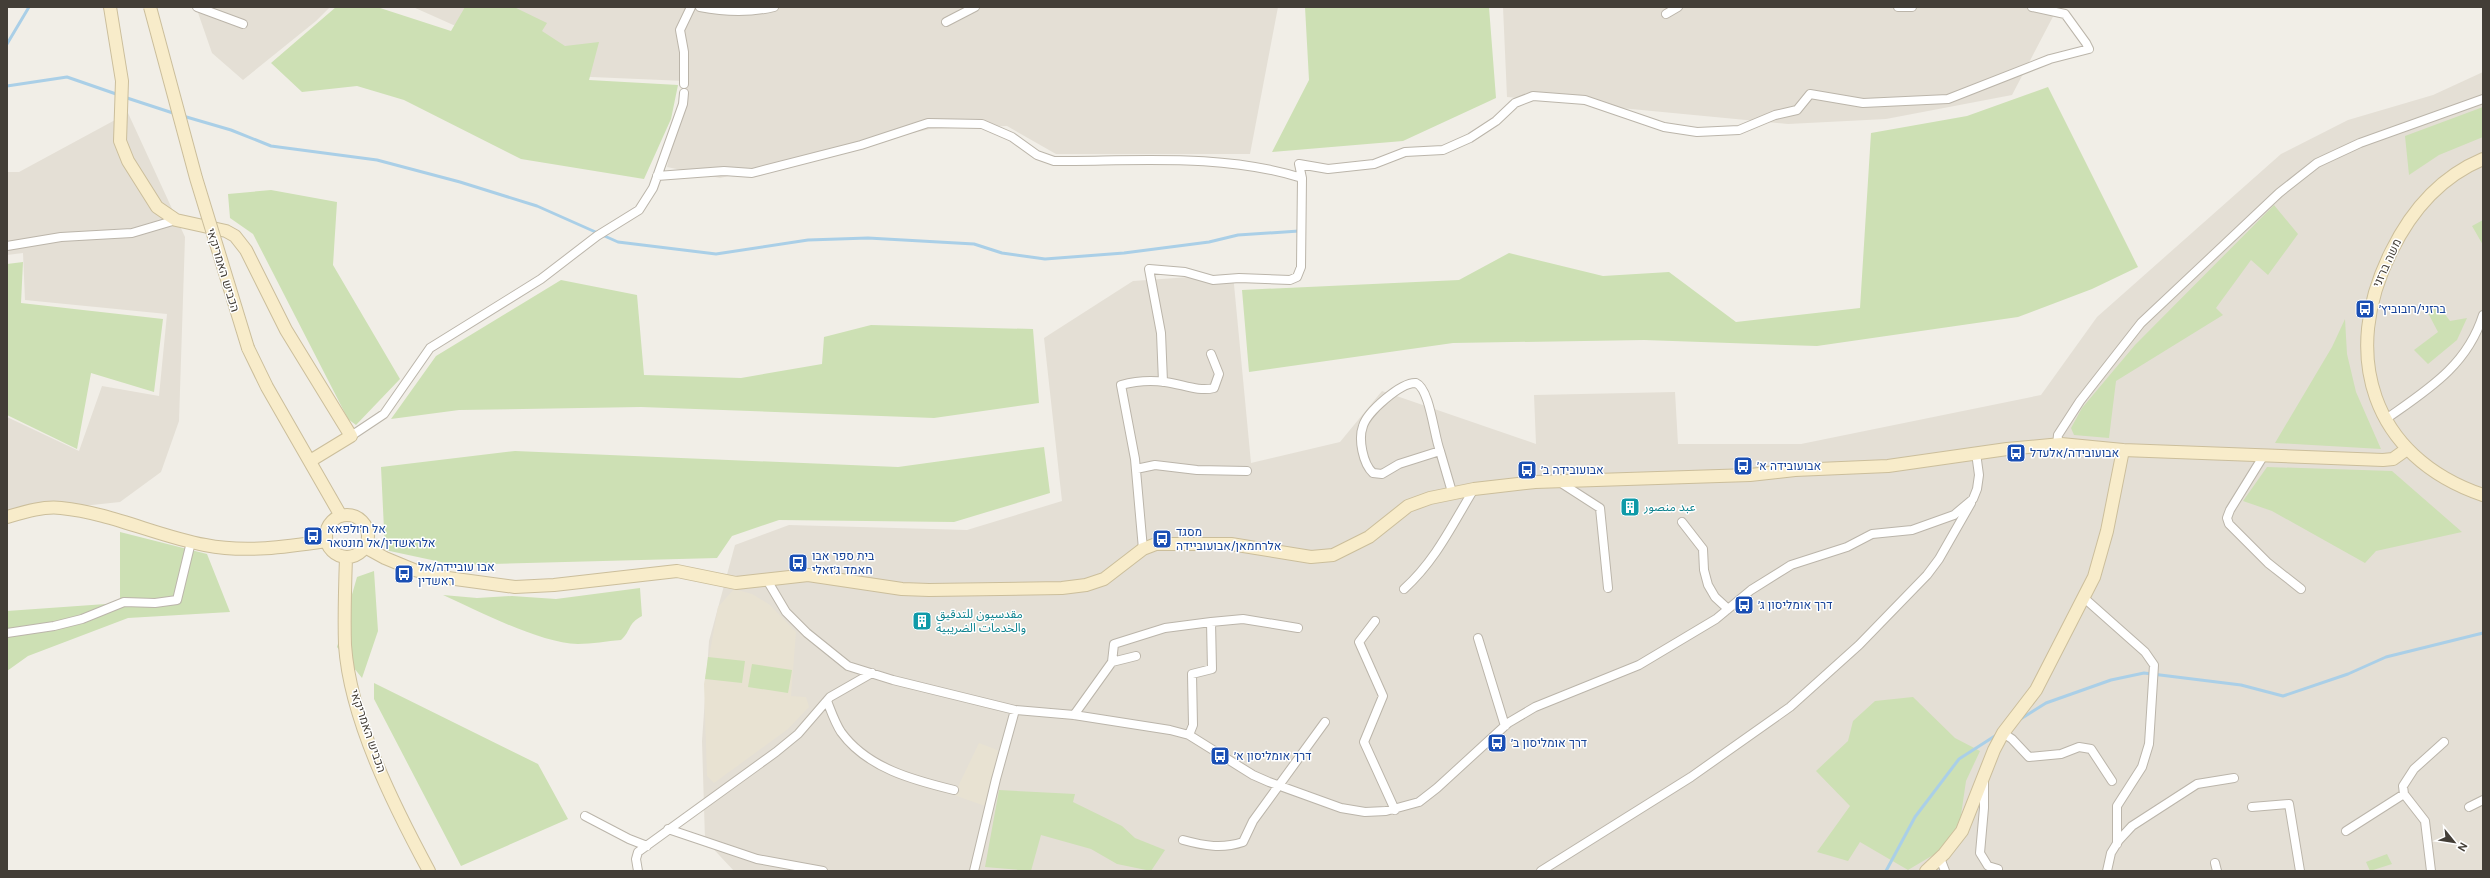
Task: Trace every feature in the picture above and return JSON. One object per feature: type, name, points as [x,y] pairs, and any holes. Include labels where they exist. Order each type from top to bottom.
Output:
[{"type":"street","points":[[110,7],[122,81],[120,141],[128,161],[154,202],[176,220],[226,231],[235,236],[246,250],[286,330],[351,436]]},
{"type":"street","name":"הכביש האמריקאי","points":[[150,7],[198,185],[248,348],[267,387],[341,516]]},
{"type":"street","points":[[197,7],[243,24]]},
{"type":"street","points":[[684,84],[684,52],[680,30],[691,7]]},
{"type":"street","points":[[700,7],[728,11],[758,11],[774,7]]},
{"type":"street","points":[[946,22],[975,7]]},
{"type":"street","points":[[1666,14],[1678,7]]},
{"type":"street","points":[[1898,7],[1912,7]]},
{"type":"street","points":[[1163,382],[1162,333],[1149,269],[1185,272],[1213,280],[1239,278],[1290,280],[1297,277],[1301,266],[1302,178],[1299,164],[1328,169],[1374,164],[1405,152],[1443,150],[1470,138],[1496,121],[1515,103],[1533,96],[1585,100],[1664,127],[1697,132],[1739,130],[1775,115],[1797,110],[1810,94],[1863,103],[1948,99],[2050,59],[2089,49],[2065,10],[2032,7]]},
{"type":"street","points":[[310,461],[384,414],[430,348],[541,279],[597,236],[639,210],[653,188],[683,104],[684,93]]},
{"type":"street","points":[[2057,445],[2058,435],[2080,401],[2141,324],[2279,193],[2317,164],[2360,142],[2483,99]]},
{"type":"street","points":[[657,176],[724,171],[752,173],[861,145],[928,123],[957,123],[982,124],[1012,137],[1037,155],[1054,161],[1216,162],[1250,164],[1302,178]]},
{"type":"street","name":"משה ברזני","points":[[2483,160],[2446,181],[2423,201],[2394,245],[2377,282],[2368,320],[2366,344],[2372,385],[2386,419],[2407,449],[2440,475],[2464,488],[2483,495]]},
{"type":"street","points":[[7,246],[61,237],[132,233],[176,220]]},
{"type":"street","points":[[2386,419],[2443,378],[2456,365],[2473,339],[2483,315]]},
{"type":"street","points":[[1143,549],[1136,469],[1121,385],[1137,381],[1163,382],[1204,390],[1214,388],[1219,374],[1211,354]]},
{"type":"street","points":[[1440,451],[1399,464],[1377,474],[1370,469],[1364,458],[1361,436],[1363,425],[1382,401],[1403,387],[1416,383],[1426,392],[1434,437],[1440,451],[1452,492]]},
{"type":"street","points":[[365,547],[385,558],[414,570],[448,578],[515,587],[554,585],[669,571],[688,572],[736,583],[808,575],[902,589],[960,591],[1062,588],[1086,585],[1104,579],[1143,549],[1156,544],[1231,544],[1311,557],[1333,555],[1369,537],[1408,506],[1452,492],[1558,480],[1750,476],[1795,470],[1888,466],[1976,452],[2057,445],[2123,450],[2382,460],[2393,459],[2407,449]]},
{"type":"street","points":[[1926,871],[1940,858],[1962,832],[1984,775],[2003,733],[2036,690],[2094,577],[2107,531],[2123,450]]},
{"type":"street","points":[[1541,871],[1690,777],[1790,707],[1859,645],[1927,575],[1939,559],[1973,499],[1977,489],[1979,475],[1976,452]]},
{"type":"street","points":[[2264,455],[2230,510],[2227,518],[2229,524],[2268,563],[2301,589]]},
{"type":"street","points":[[1136,469],[1155,465],[1197,470],[1247,471]]},
{"type":"street","points":[[1558,480],[1600,508],[1608,588]]},
{"type":"street","points":[[1404,589],[1423,572],[1436,554],[1474,489]]},
{"type":"street","points":[[768,580],[780,603],[807,633],[848,666],[1015,710],[1074,715],[1170,730],[1188,735],[1253,775],[1341,808],[1365,812],[1395,810],[1419,802],[1437,788],[1505,726],[1536,707],[1639,665],[1716,619],[1791,564],[1847,547],[1872,534],[1912,530],[1933,524],[1954,515],[1973,499]]},
{"type":"street","points":[[7,517],[30,511],[60,508],[125,521],[190,542],[240,549],[282,547],[326,541]]},
{"type":"street","points":[[341,516],[355,516],[361,520],[368,533],[365,547],[357,554],[346,557],[334,552],[326,541],[326,534],[330,523],[341,516]]},
{"type":"street","points":[[1682,522],[1703,548],[1704,570],[1708,585],[1715,597],[1728,609]]},
{"type":"street","points":[[7,633],[54,626],[82,618],[124,602],[155,603],[177,600],[190,542]]},
{"type":"street","name":"הכביש האמריקאי","points":[[346,557],[345,645],[355,702],[386,783],[429,871]]},
{"type":"street","points":[[2084,597],[2145,652],[2154,665],[2149,744],[2142,768],[2117,806],[2116,844]]},
{"type":"street","points":[[1074,715],[1112,662],[1114,644],[1165,628],[1243,619],[1298,628]]},
{"type":"street","points":[[1375,621],[1359,642],[1383,696],[1364,742],[1395,810]]},
{"type":"street","points":[[1188,735],[1193,725],[1192,674],[1212,669],[1211,622]]},
{"type":"street","points":[[1478,638],[1505,726]]},
{"type":"street","points":[[1112,662],[1136,656]]},
{"type":"street","points":[[638,871],[636,859],[638,852],[776,752],[798,734],[827,701],[844,688],[872,673]]},
{"type":"street","points":[[827,701],[840,731],[857,749],[886,769],[954,790]]},
{"type":"street","points":[[974,871],[996,779],[1015,710]]},
{"type":"street","points":[[1183,840],[1205,846],[1228,847],[1243,842],[1253,821],[1325,722]]},
{"type":"street","points":[[2003,733],[2012,739],[2029,758],[2061,754],[2079,747],[2091,749],[2112,781]]},
{"type":"street","points":[[2431,871],[2426,821],[2404,794],[2404,786],[2414,769],[2444,742]]},
{"type":"street","points":[[1984,775],[1984,808],[1980,853],[1982,859],[1988,866],[1998,869]]},
{"type":"street","points":[[2106,871],[2111,853],[2116,844],[2132,826],[2197,784],[2234,778]]},
{"type":"street","points":[[2346,831],[2404,794]]},
{"type":"street","points":[[2469,807],[2483,800]]},
{"type":"street","points":[[2252,807],[2289,804],[2300,871]]},
{"type":"street","points":[[585,816],[647,846]]},
{"type":"street","points":[[668,830],[757,859],[823,871]]},
{"type":"street","points":[[1940,858],[1945,871]]},
{"type":"shaded area","points":[[196,7],[330,7],[316,21],[243,80],[212,53]]},
{"type":"shaded area","points":[[413,7],[1278,7],[1250,154],[1056,154],[1007,126],[930,129],[720,178],[667,167],[685,81],[568,76]]},
{"type":"shaded area","points":[[1503,7],[2058,7],[2012,95],[1886,119],[1788,124],[1507,97]]},
{"type":"shaded area","points":[[2483,72],[2483,871],[734,871],[705,840],[702,741],[709,641],[735,545],[789,525],[967,530],[1062,501],[1044,338],[1133,281],[1233,274],[1251,463],[1340,442],[1382,391],[1536,444],[1534,395],[1675,392],[1678,444],[1801,444],[2041,395],[2097,317],[2281,154],[2348,120],[2433,95]]},
{"type":"shaded area","points":[[128,113],[185,237],[179,421],[161,472],[120,502],[7,514],[7,417],[79,451],[102,386],[159,396],[167,314],[25,300],[23,253],[7,255],[7,172],[19,172]]},
{"type":"shaded area","points":[[734,589],[752,594],[770,605],[796,632],[791,696],[806,697],[809,707],[788,729],[714,783],[707,776],[704,684],[718,607]]},
{"type":"shaded area","points":[[979,743],[1000,751],[985,806],[954,795]]},
{"type":"green space","points":[[336,7],[377,7],[451,31],[465,7],[514,7],[547,23],[542,31],[565,46],[599,42],[589,80],[678,85],[671,119],[644,179],[521,159],[404,100],[357,86],[302,92],[271,63]]},
{"type":"green space","points":[[1305,7],[1489,7],[1496,98],[1403,141],[1272,152],[1309,80]]},
{"type":"green space","points":[[2048,87],[2138,267],[2092,289],[2018,317],[1817,346],[1644,340],[1453,343],[1249,372],[1242,290],[1459,280],[1509,253],[1603,276],[1669,272],[1736,322],[1860,308],[1871,133],[1967,116]]},
{"type":"green space","points":[[2483,107],[2483,137],[2439,155],[2409,175],[2405,136]]},
{"type":"green space","points":[[271,190],[337,202],[333,265],[400,379],[356,425],[348,419],[253,234],[230,218],[228,194]]},
{"type":"green space","points":[[2274,205],[2298,234],[2268,275],[2251,260],[2216,308],[2223,315],[2116,381],[2109,438],[2074,435],[2071,428],[2082,408],[2135,345]]},
{"type":"green space","points":[[2483,220],[2483,245],[2472,226]]},
{"type":"green space","points":[[23,262],[21,303],[163,319],[154,392],[91,373],[77,449],[7,415],[7,264]]},
{"type":"green space","points":[[561,280],[637,295],[644,375],[741,378],[822,364],[824,337],[871,325],[1033,329],[1039,403],[934,418],[641,407],[459,410],[391,419],[436,356]]},
{"type":"green space","points":[[2439,306],[2450,321],[2467,318],[2457,340],[2428,364],[2414,350],[2438,332],[2428,313]]},
{"type":"green space","points":[[2345,319],[2347,354],[2356,392],[2381,449],[2275,443],[2332,347]]},
{"type":"green space","points":[[1044,447],[1050,493],[954,522],[779,520],[732,536],[717,558],[455,565],[385,550],[381,467],[515,451],[898,467]]},
{"type":"green space","points":[[2267,467],[2392,471],[2462,532],[2376,551],[2365,563],[2272,511],[2243,501]]},
{"type":"green space","points":[[120,532],[207,554],[230,612],[128,618],[28,656],[7,671],[7,611],[120,603]]},
{"type":"green space","points":[[374,571],[378,631],[362,678],[337,647],[357,577]]},
{"type":"green space","points":[[640,588],[642,616],[632,624],[621,640],[583,644],[562,642],[528,632],[443,595],[477,598],[512,596],[556,599]]},
{"type":"green space","points":[[708,657],[745,661],[742,683],[705,679]]},
{"type":"green space","points":[[752,664],[792,670],[788,693],[748,687]]},
{"type":"green space","points":[[374,683],[538,764],[568,819],[461,866],[374,699]]},
{"type":"green space","points":[[1913,697],[1955,738],[1980,751],[1966,781],[1960,822],[1940,851],[1908,870],[1860,842],[1848,861],[1817,852],[1850,806],[1816,771],[1848,741],[1853,721],[1875,701]]},
{"type":"green space","points":[[999,790],[1075,794],[1073,802],[1122,826],[1135,838],[1165,850],[1151,871],[1117,864],[1091,849],[1041,835],[1031,871],[985,867]]},
{"type":"green space","points":[[2387,854],[2392,864],[2370,871],[2366,862]]},
{"type":"waterway","points":[[7,44],[29,7]]},
{"type":"waterway","points":[[7,86],[67,77],[119,95]]},
{"type":"waterway","points":[[124,97],[176,114]]},
{"type":"waterway","points":[[183,116],[231,130],[271,146],[377,160],[460,182],[537,206],[618,242],[716,254],[808,240],[868,238],[974,244],[1002,253],[1045,259],[1124,253],[1209,242],[1238,235],[1299,231]]},
{"type":"waterway","points":[[2019,720],[2046,703],[2111,680],[2144,673],[2241,685],[2283,696],[2348,674],[2386,657],[2483,633]]},
{"type":"waterway","points":[[1886,871],[1915,817],[1959,759],[1998,734]]},
{"type":"place","name":"ברזני/רובוביץ׳","points":[[2365,309]]},
{"type":"place","name":"אבועובידה/אלעדל","points":[[2016,453]]},
{"type":"place","name":"אבועובידה א׳","points":[[1743,466]]},
{"type":"place","name":"אבועובידה ב׳","points":[[1527,470]]},
{"type":"place","name":"عبد منصور","points":[[1630,507]]},
{"type":"place","name":"אל ח׳ולפאא אלראשדין/אל מונטאר","points":[[313,536]]},
{"type":"place","name":"מסגד אלרחמאן/אבועוביידה","points":[[1162,539]]},
{"type":"place","name":"בית ספר אבו חאמד ג׳זאלי","points":[[798,563]]},
{"type":"place","name":"אבו עוביידה/אל ראשדין","points":[[404,574]]},
{"type":"place","name":"דרך אומליסון ג׳","points":[[1744,605]]},
{"type":"place","name":"مقدسيون للتدقيق والخدمات الضريبية","points":[[922,621]]},
{"type":"place","name":"דרך אומליסון ב׳","points":[[1497,743]]},
{"type":"place","name":"דרך אומליסון א׳","points":[[1220,756]]}]
